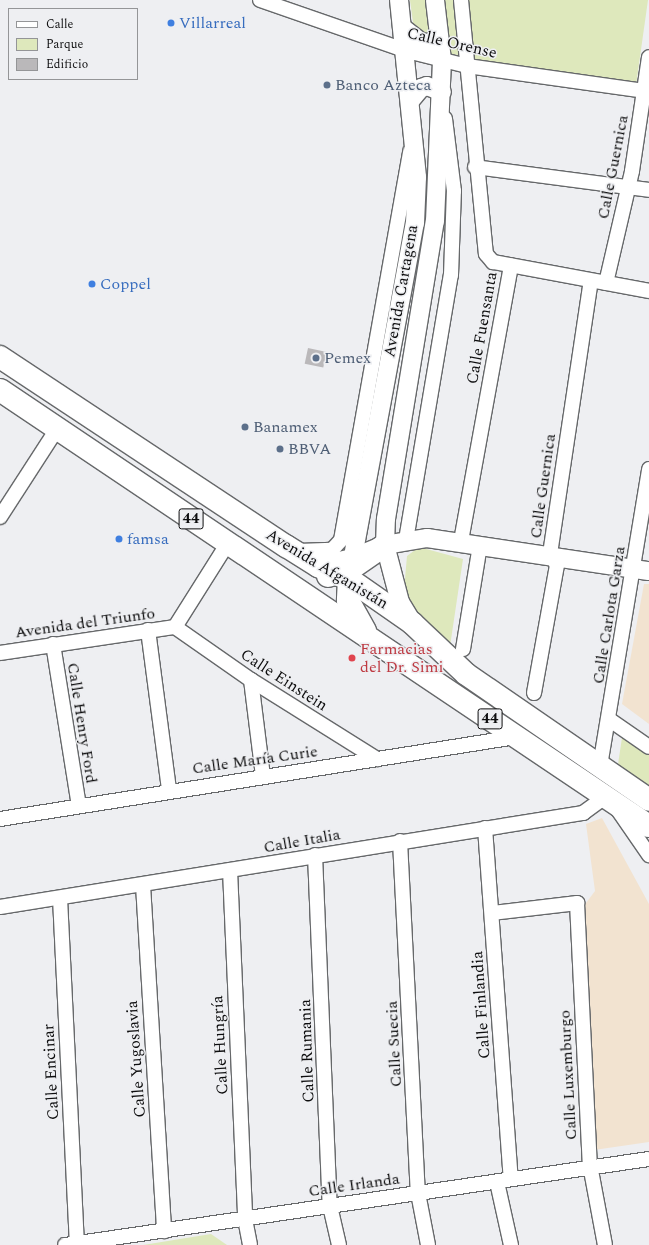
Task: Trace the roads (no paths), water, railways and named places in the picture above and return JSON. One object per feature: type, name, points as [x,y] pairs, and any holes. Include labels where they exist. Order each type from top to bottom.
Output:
[{"type":"main road","name":"Avenida Afganistán","points":[[0,357],[318,566],[347,570],[412,623],[466,674],[646,798]]},
{"type":"main road","name":"Avenida Afganistán","points":[[0,390],[367,634],[640,821]]},
{"type":"main road","points":[[58,429],[82,424],[127,450],[140,450]]},
{"type":"main road","points":[[228,543],[297,575],[312,578],[347,570],[385,544]]},
{"type":"main road","points":[[347,570],[348,600],[367,634]]},
{"type":"street","name":"Calle Orense","points":[[260,0],[407,52],[467,66],[644,91]]},
{"type":"street","name":"Avenida Cartagena","points":[[347,570],[414,223],[417,177],[407,52],[400,0]]},
{"type":"street","name":"Avenida Cartagena","points":[[412,623],[400,602],[385,544],[386,519],[435,221],[442,92],[442,60],[435,0]]},
{"type":"street","name":"Calle Fuensanta","points":[[461,0],[475,167],[486,254],[492,262],[511,265],[461,541]]},
{"type":"street","points":[[404,28],[422,43],[440,42]]},
{"type":"street","name":"Calle Guernica","points":[[606,283],[628,187],[649,57]]},
{"type":"street","points":[[406,540],[451,275],[454,191],[442,92],[427,86],[421,88],[410,101]]},
{"type":"street","points":[[294,550],[321,552],[332,550],[341,540],[414,135]]},
{"type":"street","points":[[475,167],[649,190]]},
{"type":"street","points":[[511,265],[649,291]]},
{"type":"street","name":"Calle Guernica","points":[[534,693],[557,565],[550,554],[591,281]]},
{"type":"street","points":[[1,514],[58,429]]},
{"type":"street","name":"Calle Carlota Garza","points":[[600,766],[641,570],[649,469]]},
{"type":"street","points":[[385,544],[406,540],[461,541],[480,545],[550,554],[641,570]]},
{"type":"street","points":[[174,627],[228,543]]},
{"type":"street","points":[[463,649],[480,545]]},
{"type":"street","name":"Avenida del Triunfo","points":[[0,653],[174,627]]},
{"type":"street","name":"Calle Einstein","points":[[174,627],[251,680],[377,759]]},
{"type":"street","points":[[148,630],[169,790]]},
{"type":"street","name":"Calle Henry Ford","points":[[53,644],[79,806]]},
{"type":"street","points":[[251,680],[263,776]]},
{"type":"street","points":[[610,720],[649,747]]},
{"type":"street","name":"Calle María Curie","points":[[0,819],[169,790],[377,759],[516,736]]},
{"type":"street","points":[[609,800],[649,855]]},
{"type":"street","name":"Calle Italia","points":[[0,907],[142,885],[400,841],[583,813],[609,800]]},
{"type":"street","name":"Calle Finlandia","points":[[485,828],[492,913],[504,1180],[511,1245]]},
{"type":"street","name":"Calle Suecia","points":[[400,841],[418,1193],[428,1245]]},
{"type":"street","name":"Calle Rumania","points":[[315,855],[330,1206],[339,1245]]},
{"type":"street","name":"Calle Hungría","points":[[230,870],[245,1219],[250,1245]]},
{"type":"street","name":"Calle Yugoslavia","points":[[142,885],[164,1231]]},
{"type":"street","name":"Calle Encinar","points":[[60,898],[73,1244]]},
{"type":"street","name":"Calle Luxemburgo","points":[[492,913],[577,903],[590,1165],[605,1245]]},
{"type":"street","name":"Calle Irlanda","points":[[73,1244],[504,1180],[590,1165],[649,1158]]},
{"type":"place","name":"Villarreal","points":[[171,23]]},
{"type":"place","name":"Banco Azteca","points":[[327,85]]},
{"type":"place","name":"Coppel","points":[[92,284]]},
{"type":"place","name":"Pemex","points":[[316,358]]},
{"type":"place","name":"Banamex","points":[[245,427]]},
{"type":"place","name":"BBVA","points":[[280,449]]},
{"type":"place","name":"famsa","points":[[119,539]]},
{"type":"place","name":"Farmacias del Dr. Simi","points":[[352,658]]}]
